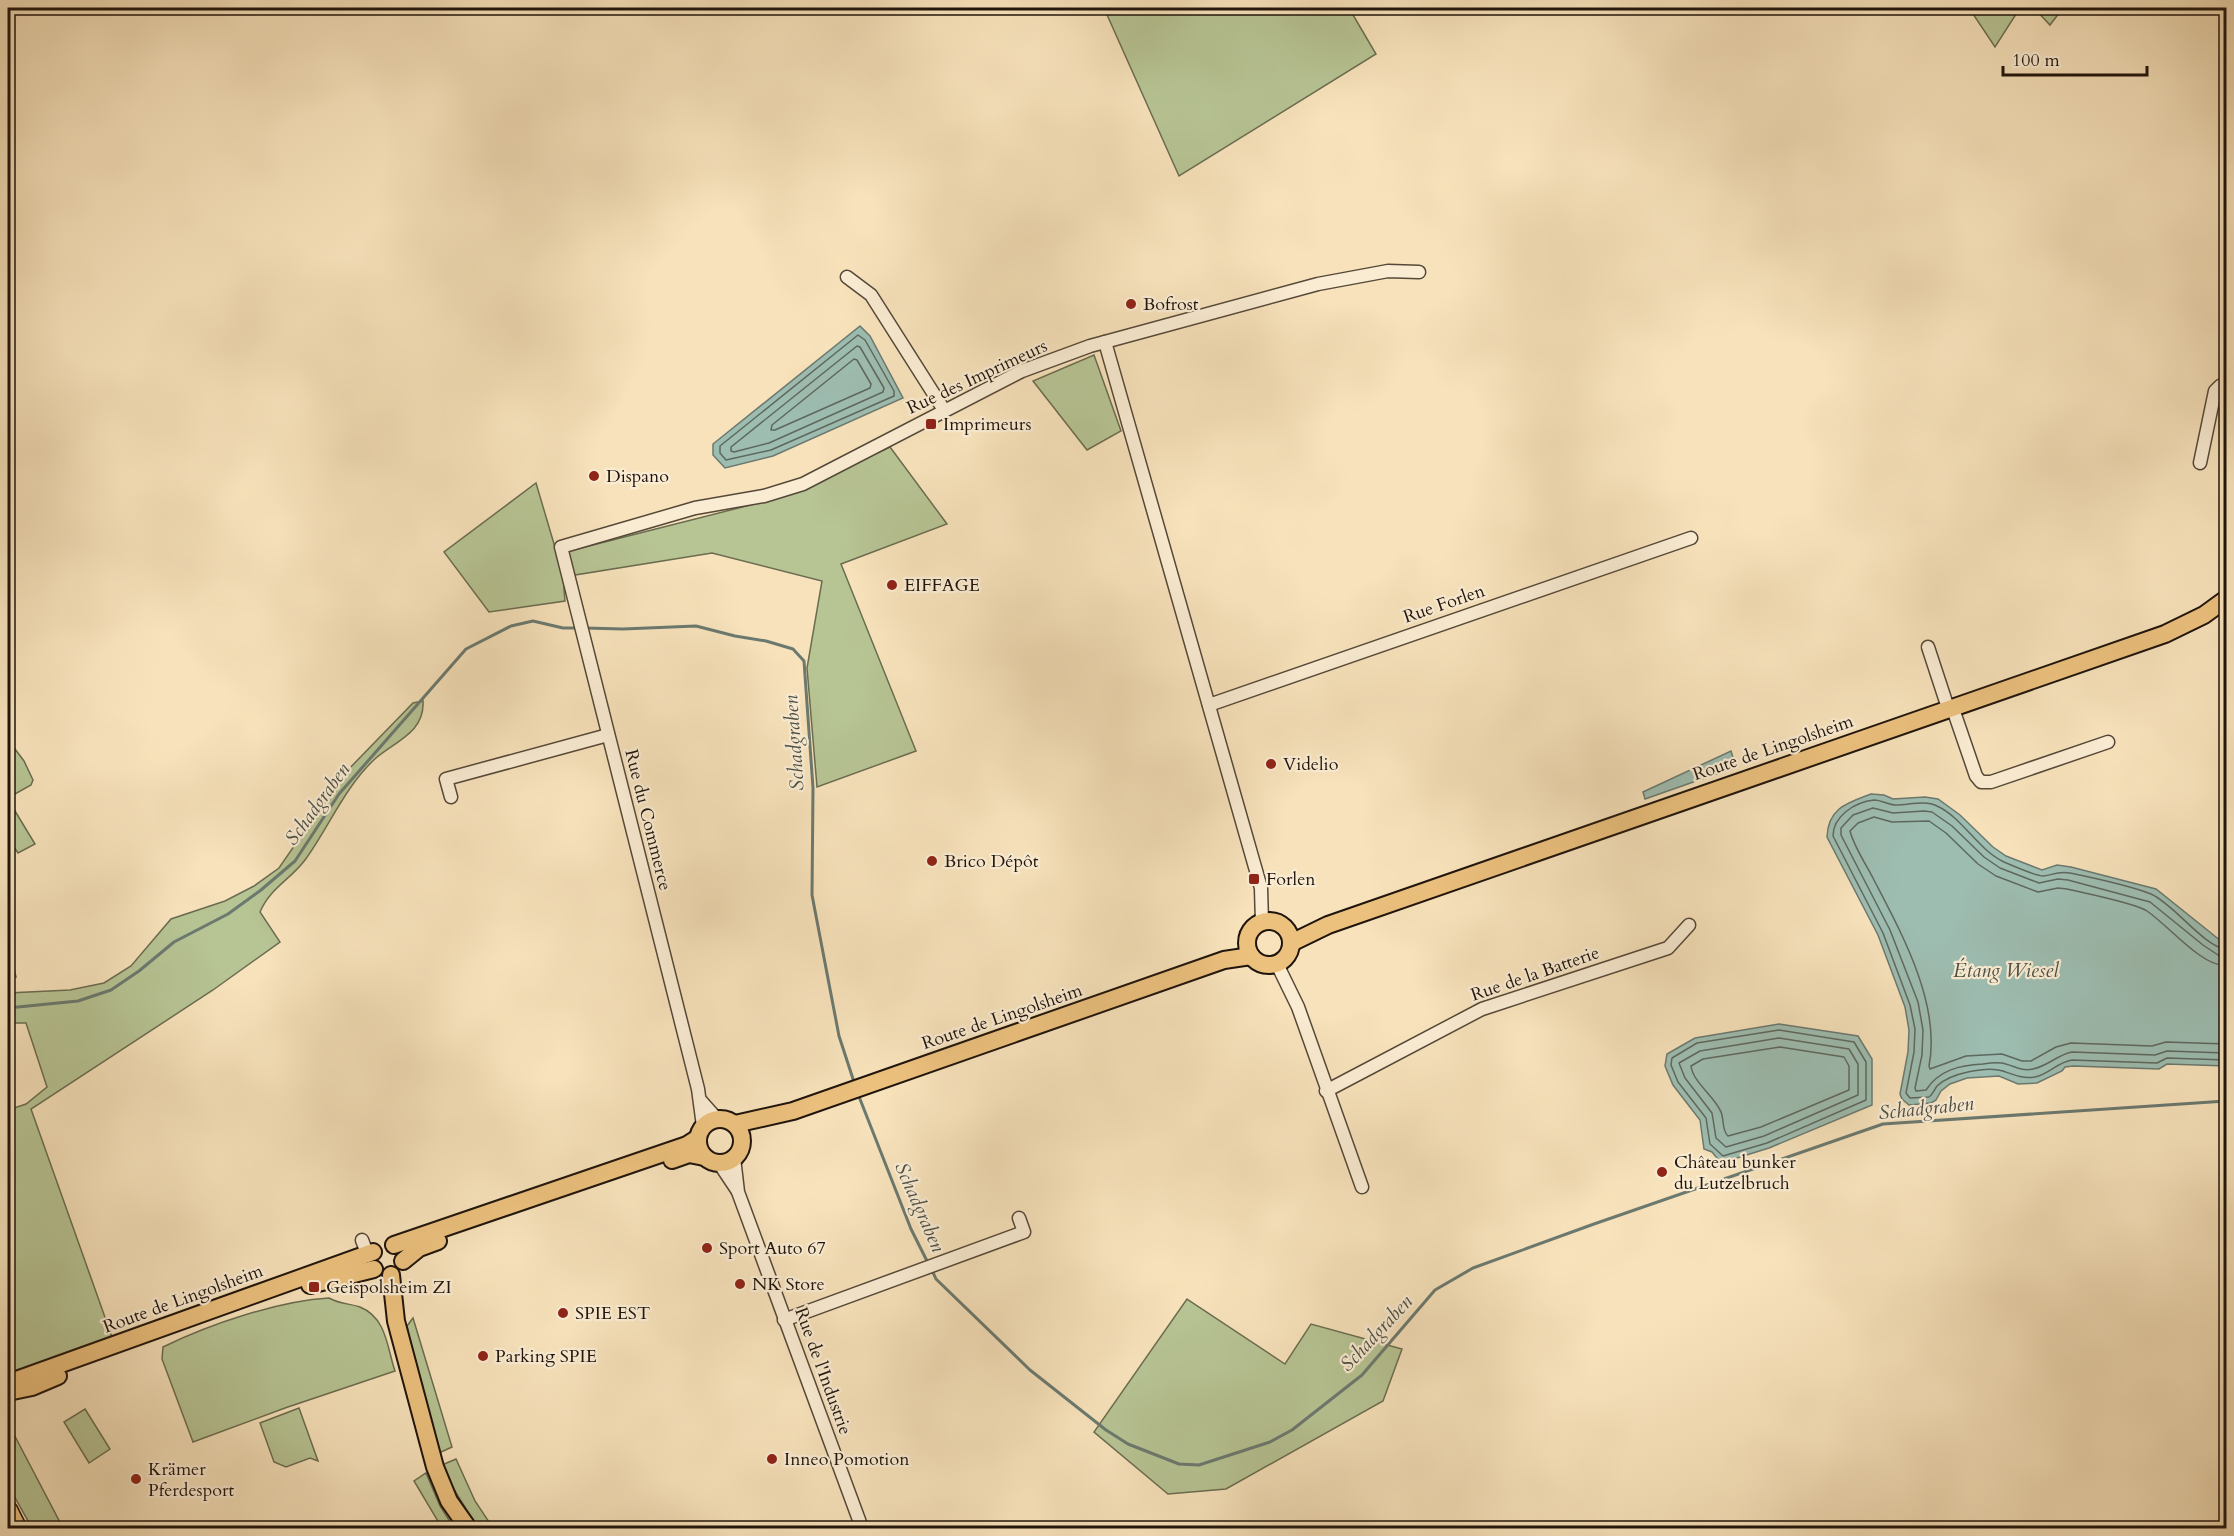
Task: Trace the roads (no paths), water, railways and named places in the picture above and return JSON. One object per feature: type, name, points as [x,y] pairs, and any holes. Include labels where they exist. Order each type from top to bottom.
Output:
[{"type":"highway","points":[[8,1510],[17,1528]]},
{"type":"main road","name":"Route de Lingolsheim","points":[[1289,937],[2165,634],[2204,615],[2226,599]]},
{"type":"main road","points":[[1262,923],[1276,923],[1289,937],[1287,956],[1276,964],[1263,964],[1249,950],[1251,931],[1262,923]]},
{"type":"main road","name":"Route de Lingolsheim","points":[[793,1111],[1249,950]]},
{"type":"main road","points":[[735,1124],[793,1111]]},
{"type":"main road","points":[[742,1140],[793,1111]]},
{"type":"main road","points":[[723,1119],[735,1124],[742,1140],[738,1153],[719,1159],[689,1154],[419,1248],[403,1261],[399,1270],[391,1275],[381,1274],[369,1254],[385,1243],[394,1245],[687,1145],[706,1128],[723,1119]]},
{"type":"main road","points":[[706,1128],[700,1151],[719,1159]]},
{"type":"main road","points":[[394,1245],[401,1252],[403,1261]]},
{"type":"main road","name":"Route de Lingolsheim","points":[[8,1392],[32,1387],[150,1337],[261,1296],[313,1284],[369,1254]]},
{"type":"main road","name":"Route de Lingolsheim","points":[[8,1383],[369,1254]]},
{"type":"main road","points":[[391,1275],[396,1320],[433,1462],[449,1500],[468,1528]]},
{"type":"street","name":"Rue des Imprimeurs","points":[[561,547],[695,508],[764,496],[803,484],[1022,371],[1105,342],[1318,284],[1388,271],[1419,272]]},
{"type":"street","points":[[847,277],[871,295],[944,410]]},
{"type":"street","points":[[1105,342],[1261,888],[1262,923]]},
{"type":"street","points":[[2200,463],[2215,391],[2220,386],[2226,385]]},
{"type":"street","name":"Rue Forlen","points":[[1209,705],[1691,538]]},
{"type":"street","name":"Rue du Commerce","points":[[561,547],[706,1128]]},
{"type":"street","points":[[1928,647],[1976,776],[1982,782],[1991,782],[2108,742]]},
{"type":"street","points":[[451,797],[446,779],[608,735]]},
{"type":"street","name":"Rue de la Batterie","points":[[1326,1092],[1482,1009],[1668,948],[1689,925]]},
{"type":"street","points":[[1276,964],[1298,1007],[1326,1092],[1362,1187]]},
{"type":"street","name":"Rue de l'Industrie","points":[[719,1159],[738,1192],[862,1528]]},
{"type":"street","points":[[784,1320],[1024,1232],[1019,1218]]},
{"type":"water","points":[[860,326],[870,336],[903,398],[773,456],[725,468],[713,455],[713,444]]},
{"type":"water","points":[[1731,751],[1736,767],[1645,799],[1643,792]]},
{"type":"water","name":"Étang Wiesel","points":[[1871,794],[1884,795],[1893,799],[1925,797],[1938,799],[1960,815],[1993,847],[2006,856],[2042,870],[2057,865],[2071,867],[2156,889],[2226,945],[2226,1066],[2167,1064],[2159,1069],[2073,1066],[2065,1067],[2062,1071],[2037,1083],[2018,1084],[1999,1076],[1967,1078],[1950,1084],[1931,1103],[1909,1105],[1900,1094],[1908,1052],[1909,1030],[1905,1007],[1878,935],[1827,837],[1831,819],[1840,808]]},
{"type":"water","points":[[1779,1024],[1858,1036],[1872,1059],[1872,1105],[1769,1148],[1721,1163],[1712,1152],[1704,1149],[1700,1120],[1673,1085],[1665,1066],[1667,1054],[1695,1038]]},
{"type":"waterway","name":"Schadgraben","points":[[8,1008],[78,1001],[111,990],[139,971],[174,942],[228,914],[261,890],[295,861],[339,794],[466,649],[511,626],[533,621],[563,628],[579,628]]},
{"type":"waterway","name":"Schadgraben","points":[[585,628],[696,626],[793,649],[804,661],[813,788],[812,895],[839,1036],[854,1082]]},
{"type":"waterway","name":"Schadgraben","points":[[858,1094],[911,1229],[928,1263]]},
{"type":"waterway","name":"Schadgraben","points":[[931,1268],[936,1279],[1030,1370],[1106,1430],[1128,1444],[1179,1464],[1199,1465],[1270,1442],[1292,1430],[1362,1375],[1435,1290],[1473,1268],[1594,1224],[1883,1124],[2226,1101]]},
{"type":"place","name":"Bofrost","points":[[1131,304]]},
{"type":"place","name":"Imprimeurs","points":[[931,424]]},
{"type":"place","name":"Dispano","points":[[594,476]]},
{"type":"place","name":"EIFFAGE","points":[[892,585]]},
{"type":"place","name":"Videlio","points":[[1271,764]]},
{"type":"place","name":"Brico Dépôt","points":[[932,861]]},
{"type":"place","name":"Forlen","points":[[1254,879]]},
{"type":"place","name":"Château bunker du Lutzelbruch","points":[[1662,1172]]},
{"type":"place","name":"Sport Auto 67","points":[[707,1248]]},
{"type":"place","name":"NK Store","points":[[740,1284]]},
{"type":"place","name":"Geispolsheim ZI","points":[[314,1287]]},
{"type":"place","name":"SPIE EST","points":[[563,1313]]},
{"type":"place","name":"Parking SPIE","points":[[483,1356]]},
{"type":"place","name":"Inneo Pomotion","points":[[772,1459]]},
{"type":"place","name":"Krämer Pferdesport","points":[[136,1479]]}]
